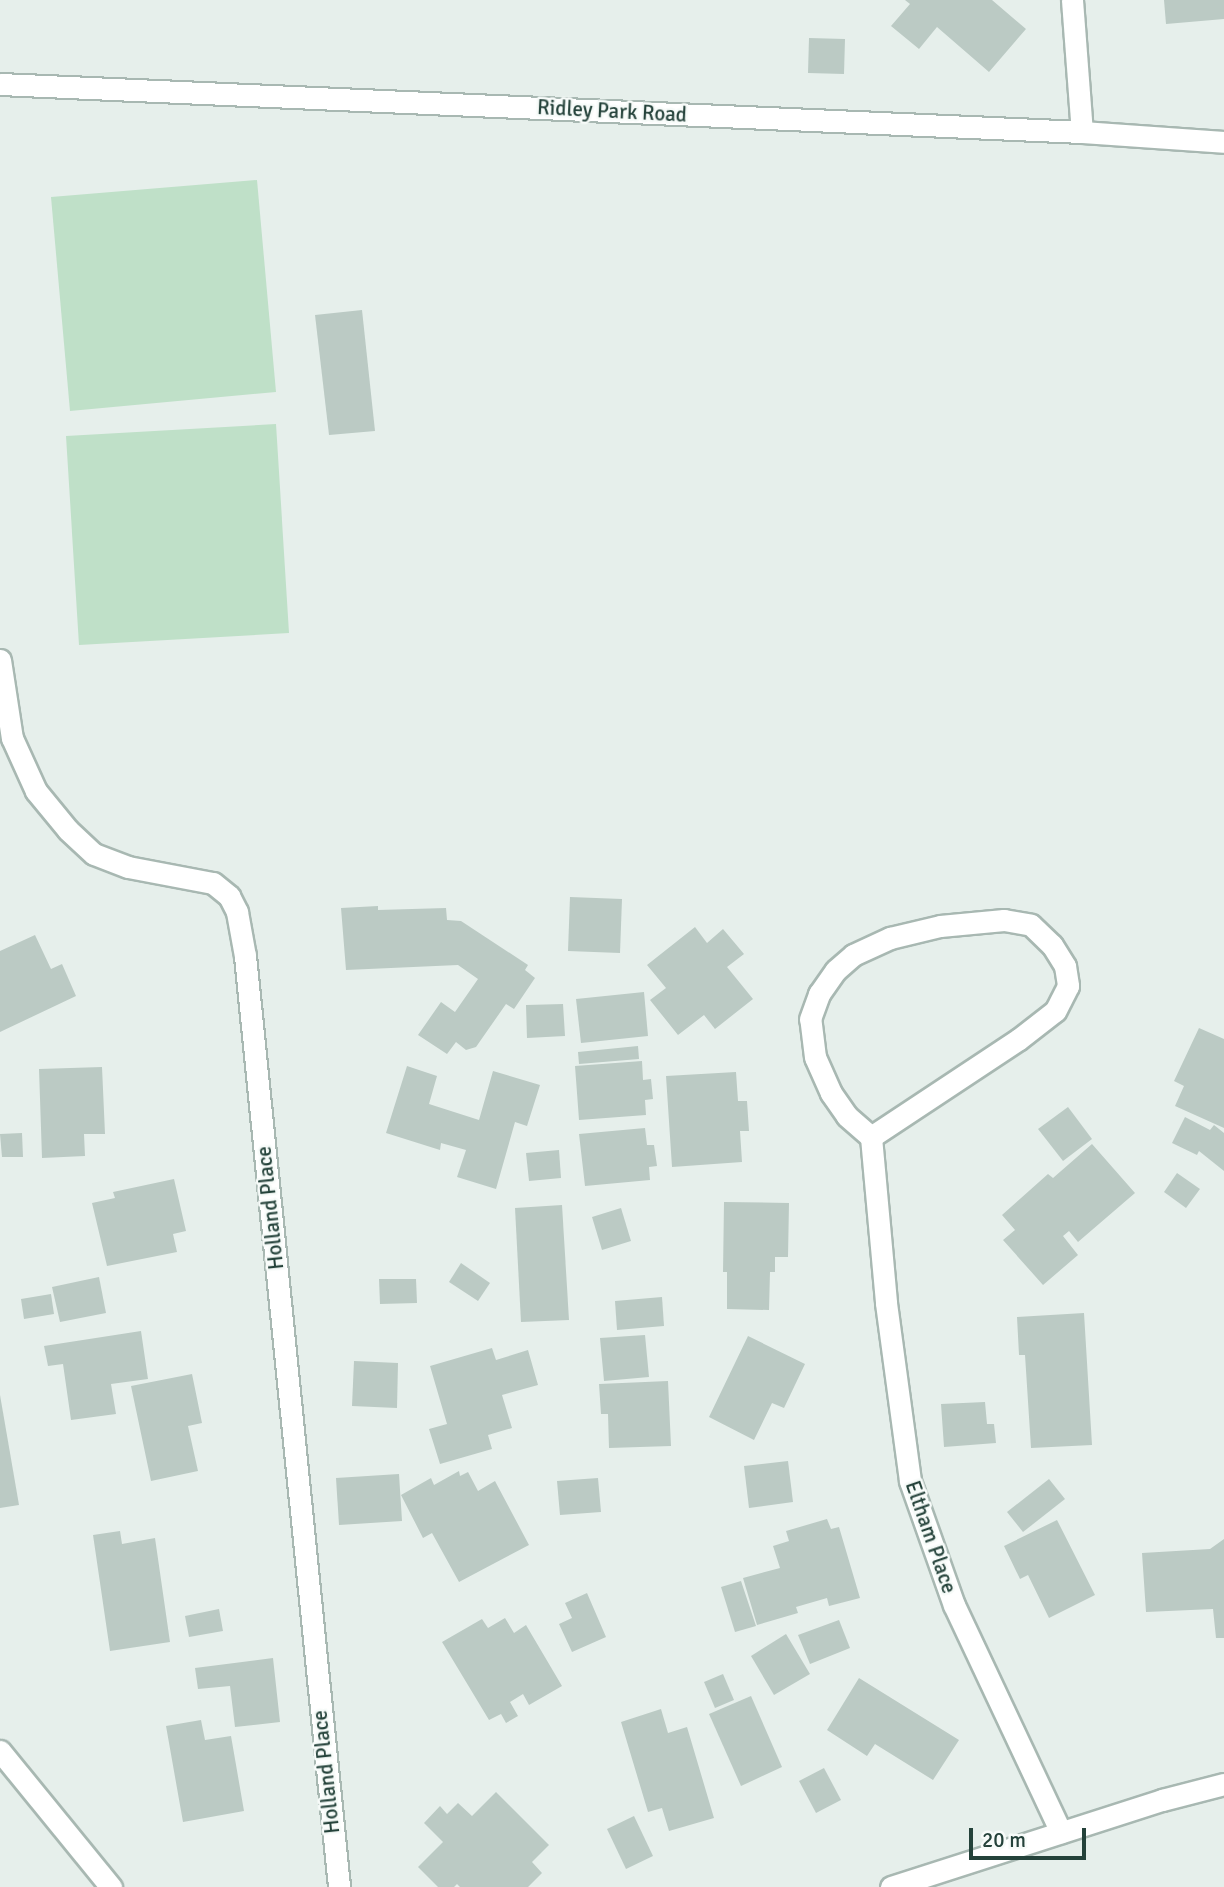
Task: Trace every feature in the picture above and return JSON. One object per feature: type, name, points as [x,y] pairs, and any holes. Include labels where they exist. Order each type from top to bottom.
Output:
[{"type":"street","points":[[1072,0],[1082,132]]},
{"type":"street","name":"Ridley Park Road","points":[[0,84],[1082,132],[1224,142]]},
{"type":"street","name":"Holland Place","points":[[0,660],[12,738],[36,791],[68,830],[94,854],[128,867],[214,883],[229,896],[237,912],[245,956],[339,1887]]},
{"type":"street","points":[[1004,920],[1031,925],[1052,946],[1065,966],[1068,986],[1055,1011],[1019,1039],[871,1136],[847,1116],[831,1093],[815,1057],[810,1019],[819,994],[836,970],[853,955],[890,938],[940,926],[1004,920]]},
{"type":"street","name":"Eltham Place","points":[[871,1136],[886,1303],[910,1481],[954,1605],[1061,1832]]},
{"type":"street","points":[[0,1751],[111,1887]]},
{"type":"street","points":[[891,1887],[1061,1832],[1224,1784]]},
{"type":"green space","points":[[257,180],[276,392],[70,411],[51,197]]},
{"type":"green space","points":[[276,424],[289,633],[79,645],[66,436]]},
{"type":"building","points":[[905,0],[992,0],[1026,29],[989,72],[937,27],[919,49],[891,26],[910,4]]},
{"type":"building","points":[[1164,0],[1224,0],[1224,19],[1166,24]]},
{"type":"building","points":[[809,38],[845,39],[844,74],[808,73]]},
{"type":"building","points":[[362,310],[375,431],[329,435],[315,315]]},
{"type":"building","points":[[570,897],[622,899],[620,953],[568,951]]},
{"type":"building","points":[[378,906],[378,910],[446,908],[447,920],[461,921],[528,965],[525,970],[535,978],[514,1009],[506,1004],[476,1047],[466,1050],[456,1042],[447,1054],[418,1035],[441,1002],[455,1012],[478,979],[458,965],[346,970],[341,908]]},
{"type":"building","points":[[695,927],[707,943],[723,929],[744,954],[727,967],[753,999],[715,1029],[704,1015],[678,1035],[650,1000],[666,988],[647,965]]},
{"type":"building","points":[[35,935],[51,969],[62,964],[76,996],[0,1032],[0,951]]},
{"type":"building","points":[[644,992],[648,1036],[581,1043],[576,999]]},
{"type":"building","points":[[563,1004],[565,1036],[527,1038],[526,1005]]},
{"type":"building","points":[[1199,1028],[1224,1039],[1224,1128],[1175,1106],[1184,1086],[1174,1081]]},
{"type":"building","points":[[638,1046],[639,1059],[579,1064],[578,1052]]},
{"type":"building","points":[[642,1061],[643,1080],[651,1079],[653,1099],[645,1100],[646,1115],[579,1120],[575,1066]]},
{"type":"building","points":[[407,1066],[437,1076],[429,1104],[479,1120],[493,1071],[540,1085],[527,1126],[515,1122],[496,1189],[457,1177],[466,1150],[441,1143],[440,1150],[386,1133]]},
{"type":"building","points":[[102,1067],[105,1134],[84,1134],[85,1156],[42,1158],[39,1069]]},
{"type":"building","points":[[736,1072],[738,1101],[747,1101],[749,1131],[740,1131],[742,1162],[672,1167],[666,1076]]},
{"type":"building","points":[[1068,1107],[1092,1139],[1063,1161],[1038,1129]]},
{"type":"building","points":[[1185,1117],[1210,1130],[1214,1125],[1224,1133],[1224,1171],[1199,1151],[1197,1155],[1172,1143]]},
{"type":"building","points":[[645,1128],[647,1145],[654,1145],[657,1166],[649,1167],[650,1180],[585,1186],[579,1134]]},
{"type":"building","points":[[22,1133],[23,1157],[2,1157],[0,1134]]},
{"type":"building","points":[[1092,1144],[1135,1193],[1078,1242],[1069,1231],[1063,1236],[1078,1255],[1043,1285],[1003,1240],[1015,1230],[1002,1215],[1048,1174],[1053,1178]]},
{"type":"building","points":[[559,1150],[561,1178],[529,1181],[526,1153]]},
{"type":"building","points":[[1177,1173],[1200,1189],[1186,1208],[1164,1192]]},
{"type":"building","points":[[174,1179],[186,1231],[173,1234],[177,1252],[107,1266],[92,1203],[115,1198],[113,1192]]},
{"type":"building","points":[[724,1202],[789,1203],[788,1257],[775,1257],[775,1272],[770,1272],[769,1310],[727,1309],[727,1272],[723,1272]]},
{"type":"building","points":[[562,1205],[569,1320],[521,1322],[515,1208]]},
{"type":"building","points":[[621,1208],[631,1241],[602,1250],[592,1217]]},
{"type":"building","points":[[461,1263],[490,1283],[478,1301],[449,1282]]},
{"type":"building","points":[[99,1277],[106,1313],[60,1322],[52,1287]]},
{"type":"building","points":[[379,1279],[416,1279],[417,1303],[380,1304]]},
{"type":"building","points":[[51,1294],[54,1314],[24,1319],[21,1299]]},
{"type":"building","points":[[662,1297],[664,1326],[617,1330],[615,1301]]},
{"type":"building","points":[[1084,1313],[1092,1445],[1031,1448],[1025,1355],[1019,1355],[1017,1317]]},
{"type":"building","points":[[141,1331],[148,1379],[111,1384],[116,1414],[71,1420],[63,1364],[48,1366],[44,1346]]},
{"type":"building","points":[[645,1335],[649,1377],[604,1381],[600,1338]]},
{"type":"building","points":[[748,1336],[805,1364],[784,1408],[772,1403],[754,1440],[709,1417]]},
{"type":"building","points":[[492,1348],[496,1360],[528,1350],[538,1385],[502,1395],[512,1428],[488,1435],[492,1449],[440,1464],[429,1429],[447,1424],[430,1366]]},
{"type":"building","points":[[354,1361],[398,1363],[397,1408],[352,1406]]},
{"type":"building","points":[[192,1374],[202,1423],[188,1426],[198,1471],[151,1481],[131,1386]]},
{"type":"building","points":[[668,1381],[671,1446],[609,1448],[608,1414],[601,1414],[599,1384]]},
{"type":"building","points":[[0,1395],[19,1505],[0,1508]]},
{"type":"building","points":[[985,1402],[987,1424],[994,1424],[996,1443],[944,1447],[941,1404]]},
{"type":"building","points":[[788,1461],[793,1502],[749,1508],[744,1466]]},
{"type":"building","points":[[459,1471],[460,1476],[468,1472],[478,1491],[495,1481],[529,1545],[459,1582],[432,1533],[423,1538],[401,1495],[431,1478],[434,1485]]},
{"type":"building","points":[[399,1474],[402,1521],[339,1525],[336,1478]]},
{"type":"building","points":[[598,1478],[601,1512],[560,1515],[557,1481]]},
{"type":"building","points":[[1049,1479],[1065,1499],[1023,1532],[1007,1512]]},
{"type":"building","points":[[827,1519],[831,1529],[839,1527],[860,1598],[829,1606],[827,1598],[796,1607],[798,1613],[757,1625],[743,1578],[780,1568],[773,1546],[789,1541],[786,1531]]},
{"type":"building","points":[[1057,1520],[1095,1595],[1049,1618],[1028,1575],[1020,1579],[1004,1546]]},
{"type":"building","points":[[120,1531],[122,1544],[155,1538],[170,1642],[110,1651],[93,1535]]},
{"type":"building","points":[[1224,1539],[1224,1638],[1216,1638],[1213,1609],[1146,1612],[1142,1553],[1210,1549]]},
{"type":"building","points":[[741,1581],[756,1626],[735,1632],[721,1587]]},
{"type":"building","points":[[587,1593],[606,1637],[572,1652],[559,1624],[572,1618],[565,1603]]},
{"type":"building","points":[[219,1609],[223,1631],[189,1637],[185,1616]]},
{"type":"building","points":[[505,1618],[514,1633],[526,1625],[562,1686],[529,1705],[523,1694],[510,1702],[518,1716],[506,1723],[501,1714],[489,1720],[442,1642],[482,1619],[488,1628]]},
{"type":"building","points":[[839,1620],[850,1648],[810,1664],[798,1635]]},
{"type":"building","points":[[786,1634],[810,1674],[774,1695],[751,1656]]},
{"type":"building","points":[[273,1658],[280,1722],[235,1727],[230,1686],[198,1689],[195,1668]]},
{"type":"building","points":[[723,1674],[734,1700],[715,1708],[704,1682]]},
{"type":"building","points":[[859,1678],[959,1740],[933,1780],[875,1744],[867,1756],[827,1730]]},
{"type":"building","points":[[751,1696],[782,1767],[741,1786],[709,1714]]},
{"type":"building","points":[[661,1709],[668,1733],[687,1727],[714,1818],[669,1831],[662,1808],[648,1812],[621,1722]]},
{"type":"building","points":[[201,1720],[205,1740],[231,1736],[244,1811],[183,1822],[166,1726]]},
{"type":"building","points":[[824,1768],[841,1800],[816,1813],[799,1781]]},
{"type":"building","points":[[496,1792],[549,1845],[532,1862],[542,1873],[528,1887],[460,1887],[457,1884],[454,1887],[438,1887],[418,1867],[443,1842],[424,1823],[440,1806],[447,1814],[458,1803],[472,1816]]},
{"type":"building","points":[[634,1816],[653,1856],[626,1869],[607,1829]]}]
